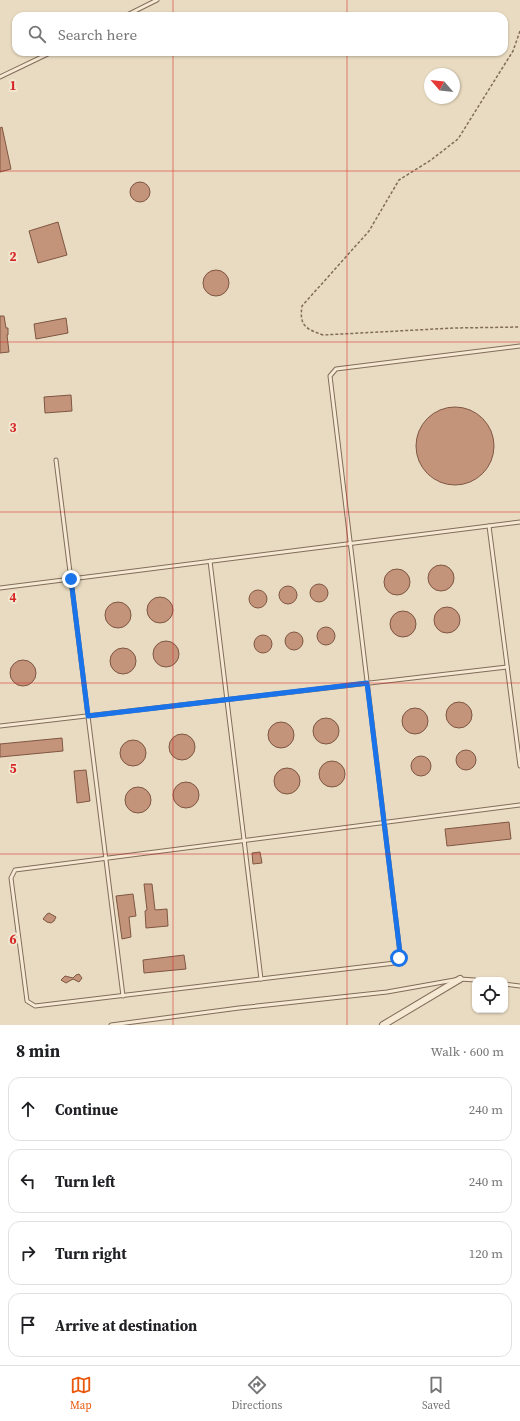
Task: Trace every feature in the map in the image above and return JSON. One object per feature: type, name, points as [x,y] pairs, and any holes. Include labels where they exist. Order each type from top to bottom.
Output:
[{"type":"street","points":[[383,1025],[460,978]]},
{"type":"lane","points":[[132,12],[157,0]]},
{"type":"lane","points":[[0,78],[44,56]]},
{"type":"lane","points":[[520,346],[336,369],[330,376],[351,543],[367,683],[384,823],[400,953],[399,958],[395,963],[123,996],[35,1006],[27,1001],[11,878],[15,870],[244,840],[384,823],[520,805]]},
{"type":"lane","points":[[56,460],[123,996]]},
{"type":"lane","points":[[0,588],[520,522]]},
{"type":"lane","points":[[489,526],[520,766]]},
{"type":"lane","points":[[210,561],[261,979]]},
{"type":"lane","points":[[0,726],[507,667]]},
{"type":"lane","points":[[111,1025],[239,1008],[387,992],[460,978],[472,980]]},
{"type":"lane","points":[[508,984],[520,986]]},
{"type":"path","points":[[520,31],[513,51],[458,139],[431,160],[398,180],[369,231],[302,306],[300,317],[302,324],[323,335],[454,328],[520,327]]},
{"type":"building","points":[[2,127],[11,169],[0,172],[0,128]]},
{"type":"building","points":[[140,182],[147,185],[150,192],[147,199],[140,202],[133,199],[130,192],[133,185]]},
{"type":"building","points":[[58,222],[67,255],[38,263],[29,231]]},
{"type":"building","points":[[216,270],[225,274],[229,283],[225,292],[216,296],[207,292],[203,283],[207,274]]},
{"type":"building","points":[[0,316],[4,316],[6,328],[8,328],[7,335],[9,352],[0,353]]},
{"type":"building","points":[[66,318],[68,333],[36,339],[34,324]]},
{"type":"building","points":[[71,395],[72,411],[45,413],[44,397]]},
{"type":"building","points":[[455,407],[470,410],[483,418],[491,431],[494,446],[491,461],[483,474],[470,482],[455,485],[440,482],[427,474],[419,461],[416,446],[419,431],[427,418],[440,410]]},
{"type":"building","points":[[441,565],[450,569],[454,578],[450,587],[441,591],[432,587],[428,578],[432,569]]},
{"type":"building","points":[[397,569],[406,573],[410,582],[406,591],[397,595],[388,591],[384,582],[388,573]]},
{"type":"building","points":[[315,584],[323,584],[328,589],[326,600],[323,602],[315,602],[310,597],[310,589]]},
{"type":"building","points":[[284,586],[292,586],[297,591],[295,602],[292,604],[284,604],[279,599],[279,591]]},
{"type":"building","points":[[254,590],[262,590],[267,595],[265,606],[262,608],[254,608],[249,603],[249,595]]},
{"type":"building","points":[[160,597],[169,601],[173,610],[169,619],[160,623],[151,619],[147,610],[151,601]]},
{"type":"building","points":[[118,602],[127,606],[131,615],[127,624],[118,628],[109,624],[105,615],[109,606]]},
{"type":"building","points":[[447,607],[456,611],[460,620],[456,629],[447,633],[438,629],[434,620],[438,611]]},
{"type":"building","points":[[403,611],[412,615],[416,624],[412,633],[403,637],[394,633],[390,624],[394,615]]},
{"type":"building","points":[[322,627],[330,627],[335,632],[333,643],[330,645],[322,645],[317,640],[317,632]]},
{"type":"building","points":[[290,632],[298,632],[303,637],[301,648],[298,650],[290,650],[285,645],[285,637]]},
{"type":"building","points":[[259,635],[267,635],[272,640],[270,651],[267,653],[259,653],[254,648],[254,640]]},
{"type":"building","points":[[166,641],[175,645],[179,654],[175,663],[166,667],[157,663],[153,654],[157,645]]},
{"type":"building","points":[[123,648],[132,652],[136,661],[132,670],[123,674],[114,670],[110,661],[114,652]]},
{"type":"building","points":[[23,660],[32,664],[36,673],[32,682],[23,686],[14,682],[10,673],[14,664]]},
{"type":"building","points":[[459,702],[468,706],[472,715],[468,724],[459,728],[450,724],[446,715],[450,706]]},
{"type":"building","points":[[415,708],[424,712],[428,721],[424,730],[415,734],[406,730],[402,721],[406,712]]},
{"type":"building","points":[[326,718],[335,722],[339,731],[335,740],[326,744],[317,740],[313,731],[317,722]]},
{"type":"building","points":[[281,722],[290,726],[294,735],[290,744],[281,748],[272,744],[268,735],[272,726]]},
{"type":"building","points":[[182,734],[191,738],[195,747],[191,756],[182,760],[173,756],[169,747],[173,738]]},
{"type":"building","points":[[62,738],[63,751],[0,757],[0,744]]},
{"type":"building","points":[[133,740],[142,744],[146,753],[142,762],[133,766],[124,762],[120,753],[124,744]]},
{"type":"building","points":[[462,750],[470,750],[476,756],[476,764],[470,770],[462,770],[456,764],[456,756]]},
{"type":"building","points":[[417,756],[425,756],[431,762],[431,770],[425,776],[417,776],[411,770],[411,762]]},
{"type":"building","points":[[332,761],[341,765],[345,774],[341,783],[332,787],[323,783],[319,774],[323,765]]},
{"type":"building","points":[[287,768],[296,772],[300,781],[296,790],[287,794],[278,790],[274,781],[278,772]]},
{"type":"building","points":[[86,770],[90,801],[77,803],[74,771]]},
{"type":"building","points":[[186,782],[195,786],[199,795],[195,804],[186,808],[177,804],[173,795],[177,786]]},
{"type":"building","points":[[138,787],[147,791],[151,800],[147,809],[138,813],[129,809],[125,800],[129,791]]},
{"type":"building","points":[[509,822],[511,839],[447,846],[445,829]]},
{"type":"building","points":[[260,852],[262,863],[253,864],[252,853]]},
{"type":"building","points":[[144,884],[152,884],[155,910],[167,909],[168,926],[146,928],[145,911],[147,910]]},
{"type":"building","points":[[133,894],[136,916],[129,917],[131,937],[122,939],[116,896]]},
{"type":"building","points":[[49,913],[56,917],[51,923],[43,919]]},
{"type":"building","points":[[184,955],[186,969],[144,973],[143,960]]},
{"type":"building","points":[[79,974],[82,978],[79,982],[73,979],[66,983],[61,980],[65,976],[73,978]]},
{"type":"route","points":[[71,579],[88,716],[367,683],[400,953],[399,958]]}]
